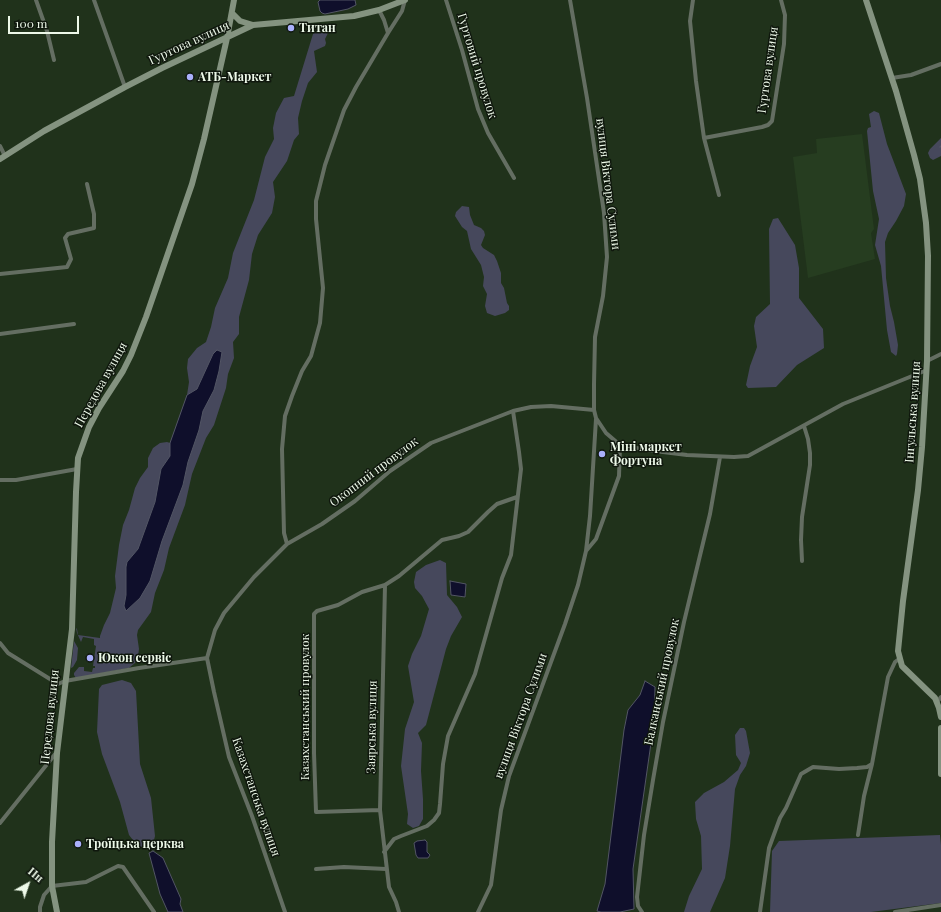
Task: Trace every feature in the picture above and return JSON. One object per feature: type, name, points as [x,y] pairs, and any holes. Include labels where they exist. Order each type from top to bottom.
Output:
[{"type":"street","points":[[36,0],[47,31],[54,60]]},
{"type":"street","points":[[94,0],[126,87]]},
{"type":"street","name":"Передова вулиця","points":[[57,912],[52,886],[52,842],[56,752],[72,629],[77,469],[82,444],[89,427],[128,362],[146,317],[199,160],[227,38],[234,0]]},
{"type":"street","points":[[287,544],[284,533],[282,449],[285,416],[302,371],[311,356],[320,323],[323,288],[316,219],[316,201],[325,165],[344,110],[356,87],[402,12],[405,0]]},
{"type":"street","name":"Гуртова вулиця","points":[[2,157],[44,131],[162,68],[253,25],[336,19],[379,10],[405,0]]},
{"type":"street","name":"Гуртовий провулок","points":[[446,0],[470,75],[478,109],[488,133],[514,178]]},
{"type":"street","name":"вулиця Віктора Сулими","points":[[478,912],[491,885],[502,810],[509,776],[578,585],[586,551],[590,516],[596,418],[594,410],[595,337],[603,296],[607,250],[604,213],[591,121],[570,0]]},
{"type":"street","points":[[693,0],[690,21],[704,138],[719,195]]},
{"type":"street","name":"Гуртова вулиця","points":[[704,138],[762,127],[768,125],[772,121],[784,44],[785,15],[781,0]]},
{"type":"street","name":"Інгульська вулиця","points":[[866,0],[892,78],[920,179],[928,256],[928,360],[922,447],[918,490],[898,640],[899,659]]},
{"type":"street","points":[[379,10],[388,33]]},
{"type":"street","points":[[232,13],[240,21],[253,25]]},
{"type":"street","points":[[892,78],[911,75],[941,64]]},
{"type":"street","points":[[0,146],[2,157]]},
{"type":"street","points":[[0,274],[67,267],[70,259],[65,238],[68,234],[94,228],[94,214],[87,184]]},
{"type":"street","points":[[0,334],[74,324]]},
{"type":"street","points":[[928,360],[941,354]]},
{"type":"street","points":[[620,445],[647,450],[720,457],[734,458],[748,456],[843,404],[927,370]]},
{"type":"street","name":"Окопний провулок","points":[[287,544],[322,524],[355,501],[390,471],[431,442],[513,411],[531,407],[551,406],[594,410]]},
{"type":"street","points":[[384,852],[394,839],[427,826],[434,820],[439,812],[444,751],[453,723],[475,674],[502,578],[509,562],[521,469],[520,452],[513,411]]},
{"type":"street","name":"вулиця Віктора Сулими","points":[[586,551],[596,539],[620,476],[620,445],[606,433],[596,418]]},
{"type":"street","points":[[802,561],[802,517],[810,465],[808,439],[804,426]]},
{"type":"street","name":"Балканський провулок","points":[[642,912],[638,906],[637,897],[644,835],[660,737],[684,622],[710,514],[720,457]]},
{"type":"street","points":[[0,480],[16,480],[77,469]]},
{"type":"street","points":[[385,585],[399,576],[442,540],[468,532],[497,504],[517,497]]},
{"type":"street","name":"Казахстанська вулиця","points":[[285,912],[252,816],[229,757],[207,658],[215,630],[224,613],[254,577],[287,544]]},
{"type":"street","name":"Казахстанський провулок","points":[[380,810],[316,812],[314,753],[314,614],[317,610],[338,605],[350,597],[385,585]]},
{"type":"street","name":"Заярська вулиця","points":[[385,585],[380,810],[389,887],[399,912]]},
{"type":"street","points":[[0,643],[8,653],[58,684],[65,681],[139,668],[207,658]]},
{"type":"street","points":[[858,835],[864,796],[872,764],[888,677],[895,662],[899,659],[902,666],[939,700],[941,717]]},
{"type":"street","points":[[941,728],[941,774]]},
{"type":"street","points":[[0,823],[56,752]]},
{"type":"street","points":[[760,912],[769,848],[780,818],[801,774],[813,767],[838,769],[867,767],[872,764]]},
{"type":"street","points":[[40,912],[44,895],[52,886],[86,882],[120,866],[127,872],[154,912]]},
{"type":"street","points":[[316,869],[344,867],[386,869]]},
{"type":"street","points":[[895,912],[941,904]]},
{"type":"shaded area","points":[[320,0],[355,0],[356,5],[348,9],[325,14],[320,11],[318,2]]},
{"type":"shaded area","points":[[319,29],[327,31],[328,33],[325,39],[326,43],[325,46],[314,51],[317,72],[308,83],[302,101],[298,118],[299,134],[294,140],[287,161],[273,182],[275,197],[272,213],[258,235],[252,254],[249,280],[239,317],[239,334],[233,342],[234,358],[228,374],[226,388],[214,425],[206,438],[192,474],[185,505],[169,548],[164,570],[155,593],[151,612],[138,630],[138,656],[135,663],[129,668],[76,678],[74,673],[79,667],[84,667],[84,671],[92,672],[93,668],[95,668],[95,666],[93,666],[96,646],[94,645],[94,639],[83,637],[81,642],[77,633],[76,628],[78,635],[100,638],[110,613],[116,588],[115,576],[119,545],[123,525],[135,488],[148,467],[148,458],[153,448],[160,443],[170,443],[187,395],[189,382],[187,368],[188,359],[197,348],[206,342],[215,308],[228,278],[233,253],[254,200],[265,157],[274,139],[273,128],[276,113],[284,98],[294,96],[313,34]]},
{"type":"shaded area","points":[[874,111],[879,113],[887,144],[906,194],[904,206],[888,233],[885,242],[886,278],[898,345],[896,356],[891,352],[887,330],[881,266],[875,245],[879,219],[873,191],[867,131],[868,128],[871,127],[869,114]]},
{"type":"shaded area","points":[[862,134],[874,229],[871,233],[875,259],[808,278],[793,157],[817,153],[816,139]]},
{"type":"shaded area","points":[[941,138],[941,156],[933,160],[930,158],[928,153]]},
{"type":"shaded area","points":[[462,206],[469,207],[474,225],[484,231],[485,235],[481,245],[494,255],[497,261],[501,273],[501,283],[509,306],[509,310],[505,313],[495,316],[487,313],[485,306],[487,294],[483,286],[484,277],[481,265],[471,249],[467,231],[462,227],[455,216],[456,212]]},
{"type":"shaded area","points":[[778,218],[795,245],[799,268],[799,298],[823,329],[824,348],[797,365],[776,387],[748,388],[746,385],[750,366],[757,347],[754,326],[756,317],[770,304],[769,229],[773,219]]},
{"type":"shaded area","points":[[217,350],[222,352],[214,390],[203,411],[183,485],[162,541],[150,581],[140,598],[126,611],[124,606],[126,595],[127,562],[138,549],[155,502],[161,469],[170,456],[170,443],[187,395],[197,389],[213,354]]},
{"type":"shaded area","points":[[440,560],[446,563],[447,595],[457,607],[462,617],[451,636],[446,649],[426,725],[418,733],[422,743],[421,771],[423,819],[419,826],[413,828],[407,824],[408,814],[401,766],[405,729],[414,702],[408,666],[421,636],[429,609],[422,596],[415,588],[414,582],[416,572],[426,565]]},
{"type":"shaded area","points":[[450,581],[466,584],[465,597],[451,595]]},
{"type":"shaded area","points":[[74,641],[78,648],[77,660],[71,668]]},
{"type":"shaded area","points":[[122,680],[131,683],[136,691],[140,764],[151,798],[155,836],[154,840],[145,846],[140,847],[129,835],[120,802],[102,754],[97,732],[99,689],[102,685]]},
{"type":"shaded area","points":[[645,681],[655,687],[654,722],[633,869],[634,909],[620,912],[601,912],[597,911],[605,884],[624,730],[628,710],[640,695]]},
{"type":"shaded area","points":[[740,728],[744,728],[746,731],[750,753],[746,766],[740,775],[735,789],[730,846],[725,878],[710,912],[684,912],[689,896],[702,869],[701,836],[696,819],[695,802],[704,793],[724,782],[738,770],[741,763],[736,755],[735,735]]},
{"type":"shaded area","points":[[940,835],[941,903],[871,912],[770,912],[772,851],[779,841]]},
{"type":"shaded area","points":[[425,840],[427,842],[427,852],[430,855],[428,858],[418,858],[414,843]]},
{"type":"shaded area","points":[[153,851],[163,858],[181,899],[180,904],[183,912],[168,912],[160,894],[149,853]]},
{"type":"place","name":"Титан","points":[[291,28]]},
{"type":"place","name":"АТБ-Маркет","points":[[190,77]]},
{"type":"place","name":"Міні маркет Фортуна","points":[[602,454]]},
{"type":"place","name":"Юкон сервіс","points":[[90,658]]},
{"type":"place","name":"Троїцька церква","points":[[78,844]]}]
